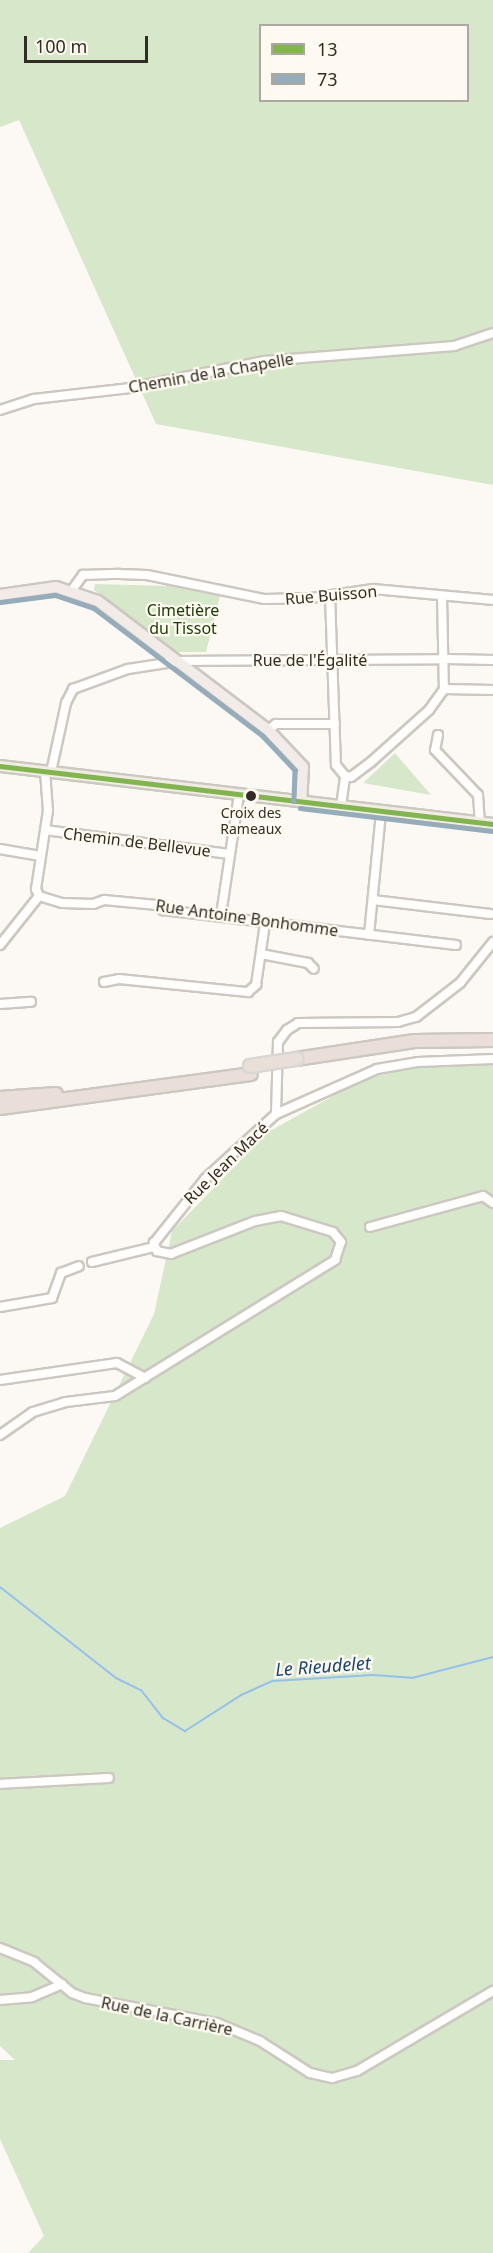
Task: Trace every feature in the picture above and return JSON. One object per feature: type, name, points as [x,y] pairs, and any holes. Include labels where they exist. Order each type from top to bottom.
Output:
[{"type":"highway","points":[[296,1063],[415,1041],[493,1040]]},
{"type":"highway","points":[[0,1108],[296,1063],[404,1050],[493,1047]]},
{"type":"highway","points":[[0,1098],[250,1070]]},
{"type":"main road","points":[[0,595],[38,588],[72,590],[98,601],[268,730],[303,766],[301,801]]},
{"type":"main road","points":[[0,765],[493,824]]},
{"type":"main road","points":[[0,772],[48,771]]},
{"type":"street","name":"Chemin de la Chapelle","points":[[0,410],[34,399],[130,388],[264,361],[454,346],[493,333]]},
{"type":"street","name":"Rue Buisson","points":[[72,590],[77,579],[88,573],[155,578],[264,599],[330,595],[373,589],[493,600]]},
{"type":"street","points":[[330,595],[336,765],[348,776]]},
{"type":"street","points":[[341,806],[348,776],[429,710],[444,689],[442,596]]},
{"type":"street","name":"Rue de l'Égalité","points":[[48,771],[66,703],[73,689],[128,669],[178,661],[493,660]]},
{"type":"street","points":[[444,689],[493,690]]},
{"type":"street","points":[[268,730],[276,724],[334,724]]},
{"type":"street","points":[[438,735],[435,750],[478,795],[480,822]]},
{"type":"street","points":[[0,945],[39,896],[36,889],[45,830],[48,771]]},
{"type":"street","points":[[221,915],[239,795]]},
{"type":"street","points":[[369,935],[381,812]]},
{"type":"street","name":"Chemin de Bellevue","points":[[45,830],[229,854]]},
{"type":"street","points":[[0,849],[40,856]]},
{"type":"street","name":"Rue Antoine Bonhomme","points":[[39,896],[62,903],[114,901],[258,918],[265,923],[456,945]]},
{"type":"street","points":[[373,900],[490,914]]},
{"type":"street","points":[[104,982],[107,979],[140,981],[248,992],[256,986],[265,923]]},
{"type":"street","name":"Rue Jean Macé","points":[[154,1247],[157,1238],[205,1179],[276,1114],[278,1042],[287,1030],[298,1023],[398,1022],[416,1017],[460,983],[493,942]]},
{"type":"street","points":[[261,954],[308,963],[314,969]]},
{"type":"street","points":[[0,1004],[32,1002]]},
{"type":"street","points":[[276,1114],[377,1069],[418,1062],[493,1059]]},
{"type":"street","points":[[370,1227],[483,1196],[493,1203]]},
{"type":"street","points":[[0,1435],[33,1412],[66,1402],[115,1396],[313,1276],[340,1251],[338,1235],[327,1227],[281,1216],[255,1221],[171,1254],[162,1253],[154,1247],[92,1262]]},
{"type":"street","points":[[0,1307],[51,1298],[61,1273],[78,1266]]},
{"type":"street","points":[[0,1380],[117,1363],[145,1378]]},
{"type":"street","points":[[0,1784],[109,1778]]},
{"type":"street","name":"Rue de la Carrière","points":[[0,1948],[34,1962],[72,1993],[99,2003],[217,2023],[260,2041],[310,2073],[332,2078],[357,2071],[493,1991]]},
{"type":"street","points":[[0,2000],[32,1997],[62,1984]]},
{"type":"green space","points":[[0,0],[493,0],[493,485],[156,424],[19,120],[0,127]]},
{"type":"green space","name":"Cimetière du Tissot","points":[[95,584],[169,586],[220,596],[206,652],[178,652],[94,590]]},
{"type":"green space","points":[[395,753],[431,795],[363,783]]},
{"type":"green space","points":[[493,1063],[493,2253],[28,2253],[44,2236],[0,2139],[0,2060],[15,2060],[0,2046],[0,1528],[65,1496],[154,1314],[172,1231],[268,1132],[362,1080],[417,1066]]},
{"type":"waterway","name":"Le Rieudelet","points":[[0,1587],[116,1678],[141,1690],[163,1718],[185,1731],[241,1695],[273,1681],[373,1675],[412,1678],[493,1657]]},
{"type":"transit line","name":"73","points":[[1,602],[55,595],[94,608],[263,736],[295,770],[294,801]]},
{"type":"transit line","name":"13","points":[[0,766],[493,824]]},
{"type":"transit line","name":"73","points":[[300,808],[492,831]]},
{"type":"place","name":"Croix des Rameaux","points":[[251,796]]}]
